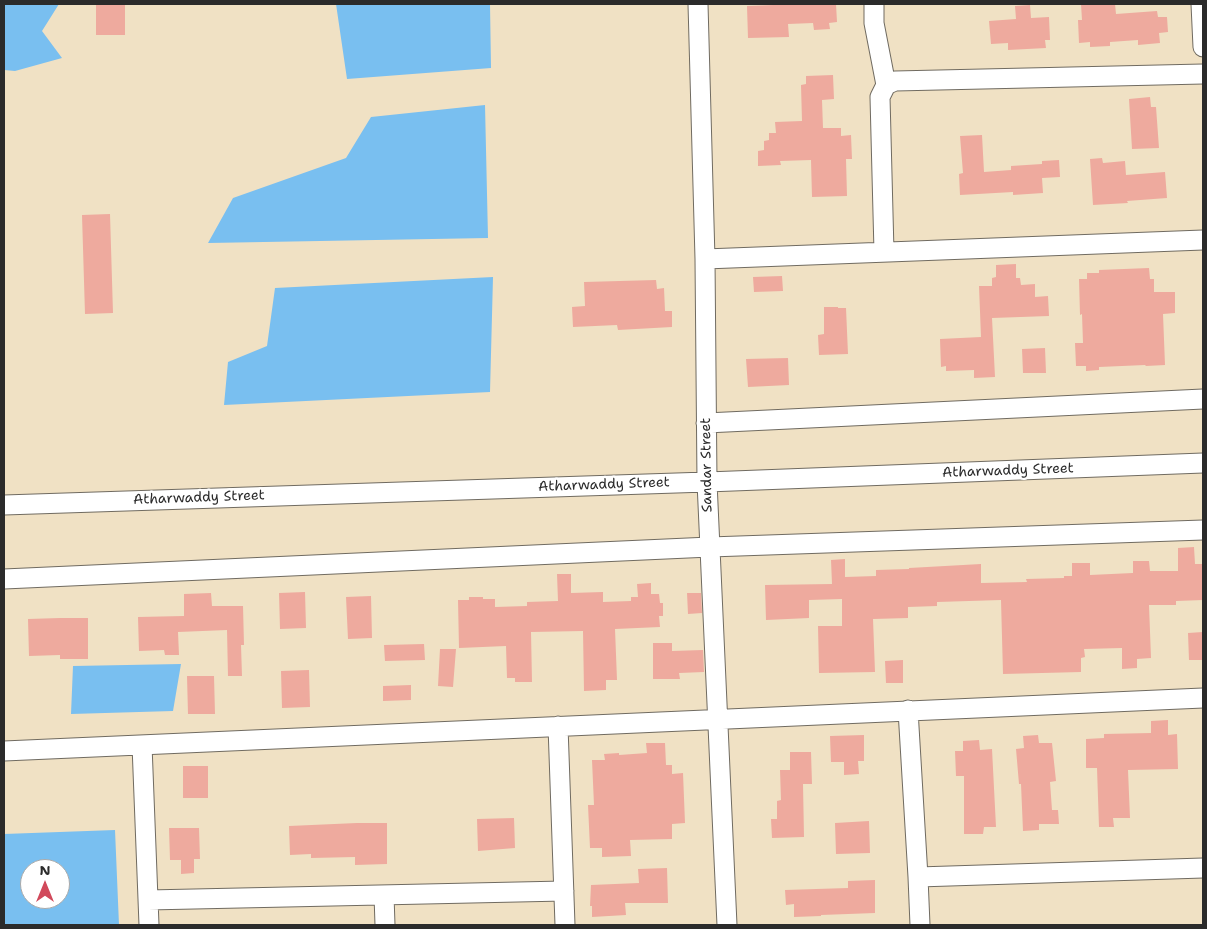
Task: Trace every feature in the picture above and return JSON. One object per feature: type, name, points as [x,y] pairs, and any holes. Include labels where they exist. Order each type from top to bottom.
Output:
[{"type":"street","name":"Sandar Street","points":[[698,4],[705,259],[707,482],[727,925]]},
{"type":"street","points":[[874,4],[874,23],[886,85],[880,97],[884,252]]},
{"type":"street","points":[[1201,4],[1203,47]]},
{"type":"street","points":[[886,85],[895,81],[1203,74]]},
{"type":"street","points":[[705,259],[1203,240]]},
{"type":"street","points":[[706,423],[1203,400]]},
{"type":"street","name":"Atharwaddy Street","points":[[4,505],[707,482],[1203,463]]},
{"type":"street","points":[[4,579],[710,546],[1203,530]]},
{"type":"street","points":[[4,751],[1203,698]]},
{"type":"street","points":[[908,710],[920,925]]},
{"type":"street","points":[[558,726],[565,925]]},
{"type":"street","points":[[142,745],[149,925]]},
{"type":"street","points":[[918,877],[1203,868]]},
{"type":"street","points":[[148,900],[564,891]]},
{"type":"street","points":[[384,895],[385,925]]},
{"type":"water","points":[[4,4],[59,4],[42,31],[62,58],[15,71],[4,70]]},
{"type":"water","points":[[336,4],[490,4],[491,68],[347,79]]},
{"type":"water","points":[[485,105],[488,238],[208,243],[233,198],[346,158],[371,117]]},
{"type":"water","points":[[493,277],[490,392],[224,405],[228,362],[267,346],[275,288]]},
{"type":"water","points":[[181,664],[173,711],[71,714],[73,666]]},
{"type":"water","points":[[115,830],[119,925],[4,925],[4,834]]},
{"type":"building","points":[[96,4],[125,4],[125,35],[96,35]]},
{"type":"building","points":[[836,4],[837,22],[829,23],[830,29],[814,30],[813,23],[788,24],[789,37],[748,38],[747,6]]},
{"type":"building","points":[[1081,4],[1115,4],[1116,14],[1157,11],[1158,17],[1167,17],[1168,32],[1159,33],[1160,43],[1138,45],[1138,40],[1110,42],[1110,46],[1090,47],[1090,42],[1079,43],[1078,20],[1082,20]]},
{"type":"building","points":[[1030,5],[1031,18],[1049,17],[1050,40],[1045,40],[1046,48],[1008,50],[1008,43],[991,44],[989,21],[1016,19],[1015,6]]},
{"type":"building","points":[[833,75],[834,99],[822,100],[823,128],[841,128],[841,136],[851,135],[852,159],[846,159],[847,196],[812,197],[811,160],[780,161],[781,165],[758,166],[758,151],[764,150],[764,141],[769,140],[769,133],[776,133],[775,122],[802,121],[801,85],[806,84],[806,76]]},
{"type":"building","points":[[1150,97],[1151,107],[1156,107],[1159,148],[1132,149],[1129,99]]},
{"type":"building","points":[[982,135],[984,172],[1011,170],[1011,166],[1042,164],[1042,161],[1059,160],[1060,177],[1042,178],[1043,193],[1013,195],[1013,192],[960,195],[959,174],[963,173],[960,136]]},
{"type":"building","points":[[1102,158],[1103,163],[1125,161],[1126,175],[1165,172],[1167,198],[1093,205],[1090,159]]},
{"type":"building","points":[[110,214],[113,313],[85,314],[82,215]]},
{"type":"building","points":[[1016,264],[1016,278],[1020,278],[1021,285],[1035,284],[1035,297],[1048,296],[1049,316],[992,318],[995,377],[974,378],[974,370],[946,371],[946,366],[941,367],[940,339],[981,337],[979,286],[992,286],[992,278],[996,277],[996,265]]},
{"type":"building","points":[[1149,268],[1150,279],[1154,279],[1154,292],[1175,292],[1175,313],[1163,314],[1165,365],[1099,367],[1099,370],[1086,371],[1086,366],[1076,366],[1075,343],[1083,343],[1079,279],[1087,279],[1087,273],[1099,273],[1099,270]]},
{"type":"building","points":[[782,276],[783,291],[754,292],[753,277]]},
{"type":"building","points":[[656,280],[657,289],[664,288],[665,311],[672,311],[672,327],[618,330],[617,325],[573,327],[572,307],[585,306],[584,282]]},
{"type":"building","points":[[824,307],[846,308],[848,354],[819,355],[818,335],[824,334]]},
{"type":"building","points":[[1045,348],[1046,373],[1023,373],[1022,349]]},
{"type":"building","points":[[788,358],[789,385],[748,387],[746,359]]},
{"type":"building","points":[[1194,547],[1195,564],[1203,564],[1203,600],[1176,601],[1176,605],[1149,605],[1151,658],[1137,659],[1137,668],[1122,669],[1122,648],[1084,649],[1085,657],[1081,658],[1081,672],[1003,674],[1001,600],[937,602],[937,606],[908,607],[908,618],[873,619],[875,672],[819,673],[818,626],[842,626],[842,599],[809,600],[809,618],[766,620],[765,585],[832,584],[831,560],[845,559],[845,577],[876,576],[876,570],[981,564],[981,583],[1027,582],[1026,579],[1072,576],[1072,563],[1090,563],[1090,575],[1133,573],[1133,561],[1149,561],[1150,571],[1178,571],[1178,548]]},
{"type":"building","points":[[557,574],[571,574],[571,593],[603,592],[603,602],[631,601],[631,597],[638,597],[637,584],[651,583],[651,594],[659,594],[660,603],[663,603],[663,616],[659,616],[660,627],[615,629],[617,680],[606,680],[606,690],[584,691],[583,631],[531,632],[532,682],[515,682],[515,678],[507,678],[506,646],[459,648],[458,600],[469,600],[469,597],[495,599],[495,607],[527,606],[527,602],[558,601]]},
{"type":"building","points":[[305,592],[306,628],[280,629],[279,593]]},
{"type":"building","points":[[211,593],[212,606],[243,606],[244,645],[241,645],[242,676],[228,676],[227,630],[178,632],[179,655],[165,655],[164,650],[139,651],[138,617],[184,616],[184,594]]},
{"type":"building","points":[[687,593],[701,593],[702,613],[688,614]]},
{"type":"building","points":[[371,596],[372,638],[348,639],[346,597]]},
{"type":"building","points":[[88,618],[88,659],[60,659],[60,655],[29,656],[28,619]]},
{"type":"building","points":[[1203,632],[1203,660],[1189,660],[1188,633]]},
{"type":"building","points":[[653,643],[672,643],[672,651],[703,650],[704,672],[679,673],[680,679],[653,679]]},
{"type":"building","points":[[424,644],[425,660],[385,661],[384,645]]},
{"type":"building","points":[[440,649],[456,649],[453,687],[438,686]]},
{"type":"building","points":[[903,660],[903,683],[886,683],[885,661]]},
{"type":"building","points":[[309,670],[310,707],[282,708],[281,671]]},
{"type":"building","points":[[187,676],[214,676],[215,714],[188,714]]},
{"type":"building","points":[[411,685],[411,700],[383,701],[383,686]]},
{"type":"building","points":[[1168,720],[1168,735],[1177,734],[1178,769],[1128,770],[1130,818],[1113,818],[1114,827],[1099,827],[1097,768],[1086,768],[1086,739],[1104,738],[1104,734],[1151,733],[1151,721]]},
{"type":"building","points":[[864,735],[864,761],[858,761],[859,774],[844,775],[844,762],[831,762],[830,736]]},
{"type":"building","points":[[1038,735],[1039,743],[1052,743],[1056,781],[1050,782],[1052,810],[1058,810],[1059,824],[1039,824],[1039,830],[1023,831],[1021,784],[1019,784],[1016,749],[1024,748],[1023,736]]},
{"type":"building","points":[[979,740],[980,750],[992,749],[996,827],[984,827],[983,834],[964,834],[964,776],[956,776],[955,751],[963,751],[963,741]]},
{"type":"building","points":[[646,743],[665,743],[666,765],[672,765],[672,774],[683,773],[685,823],[672,824],[672,839],[630,840],[631,856],[602,857],[602,848],[590,848],[588,805],[594,805],[592,760],[605,760],[604,754],[647,753]]},
{"type":"building","points":[[790,752],[811,752],[812,784],[803,784],[804,837],[772,838],[771,819],[777,819],[777,801],[781,800],[780,770],[790,770]]},
{"type":"building","points":[[183,766],[208,766],[208,798],[183,798]]},
{"type":"building","points":[[514,818],[515,848],[478,851],[477,819]]},
{"type":"building","points":[[869,821],[870,853],[836,854],[835,823]]},
{"type":"building","points":[[387,823],[387,864],[355,865],[355,857],[311,858],[311,854],[290,855],[289,826]]},
{"type":"building","points":[[169,828],[199,828],[200,859],[194,859],[194,873],[181,874],[181,860],[170,860]]},
{"type":"building","points":[[667,868],[668,903],[625,903],[626,915],[592,917],[592,906],[590,906],[591,885],[639,883],[638,869]]},
{"type":"building","points":[[875,880],[875,913],[794,917],[794,904],[786,905],[785,890],[848,888],[848,881]]}]
